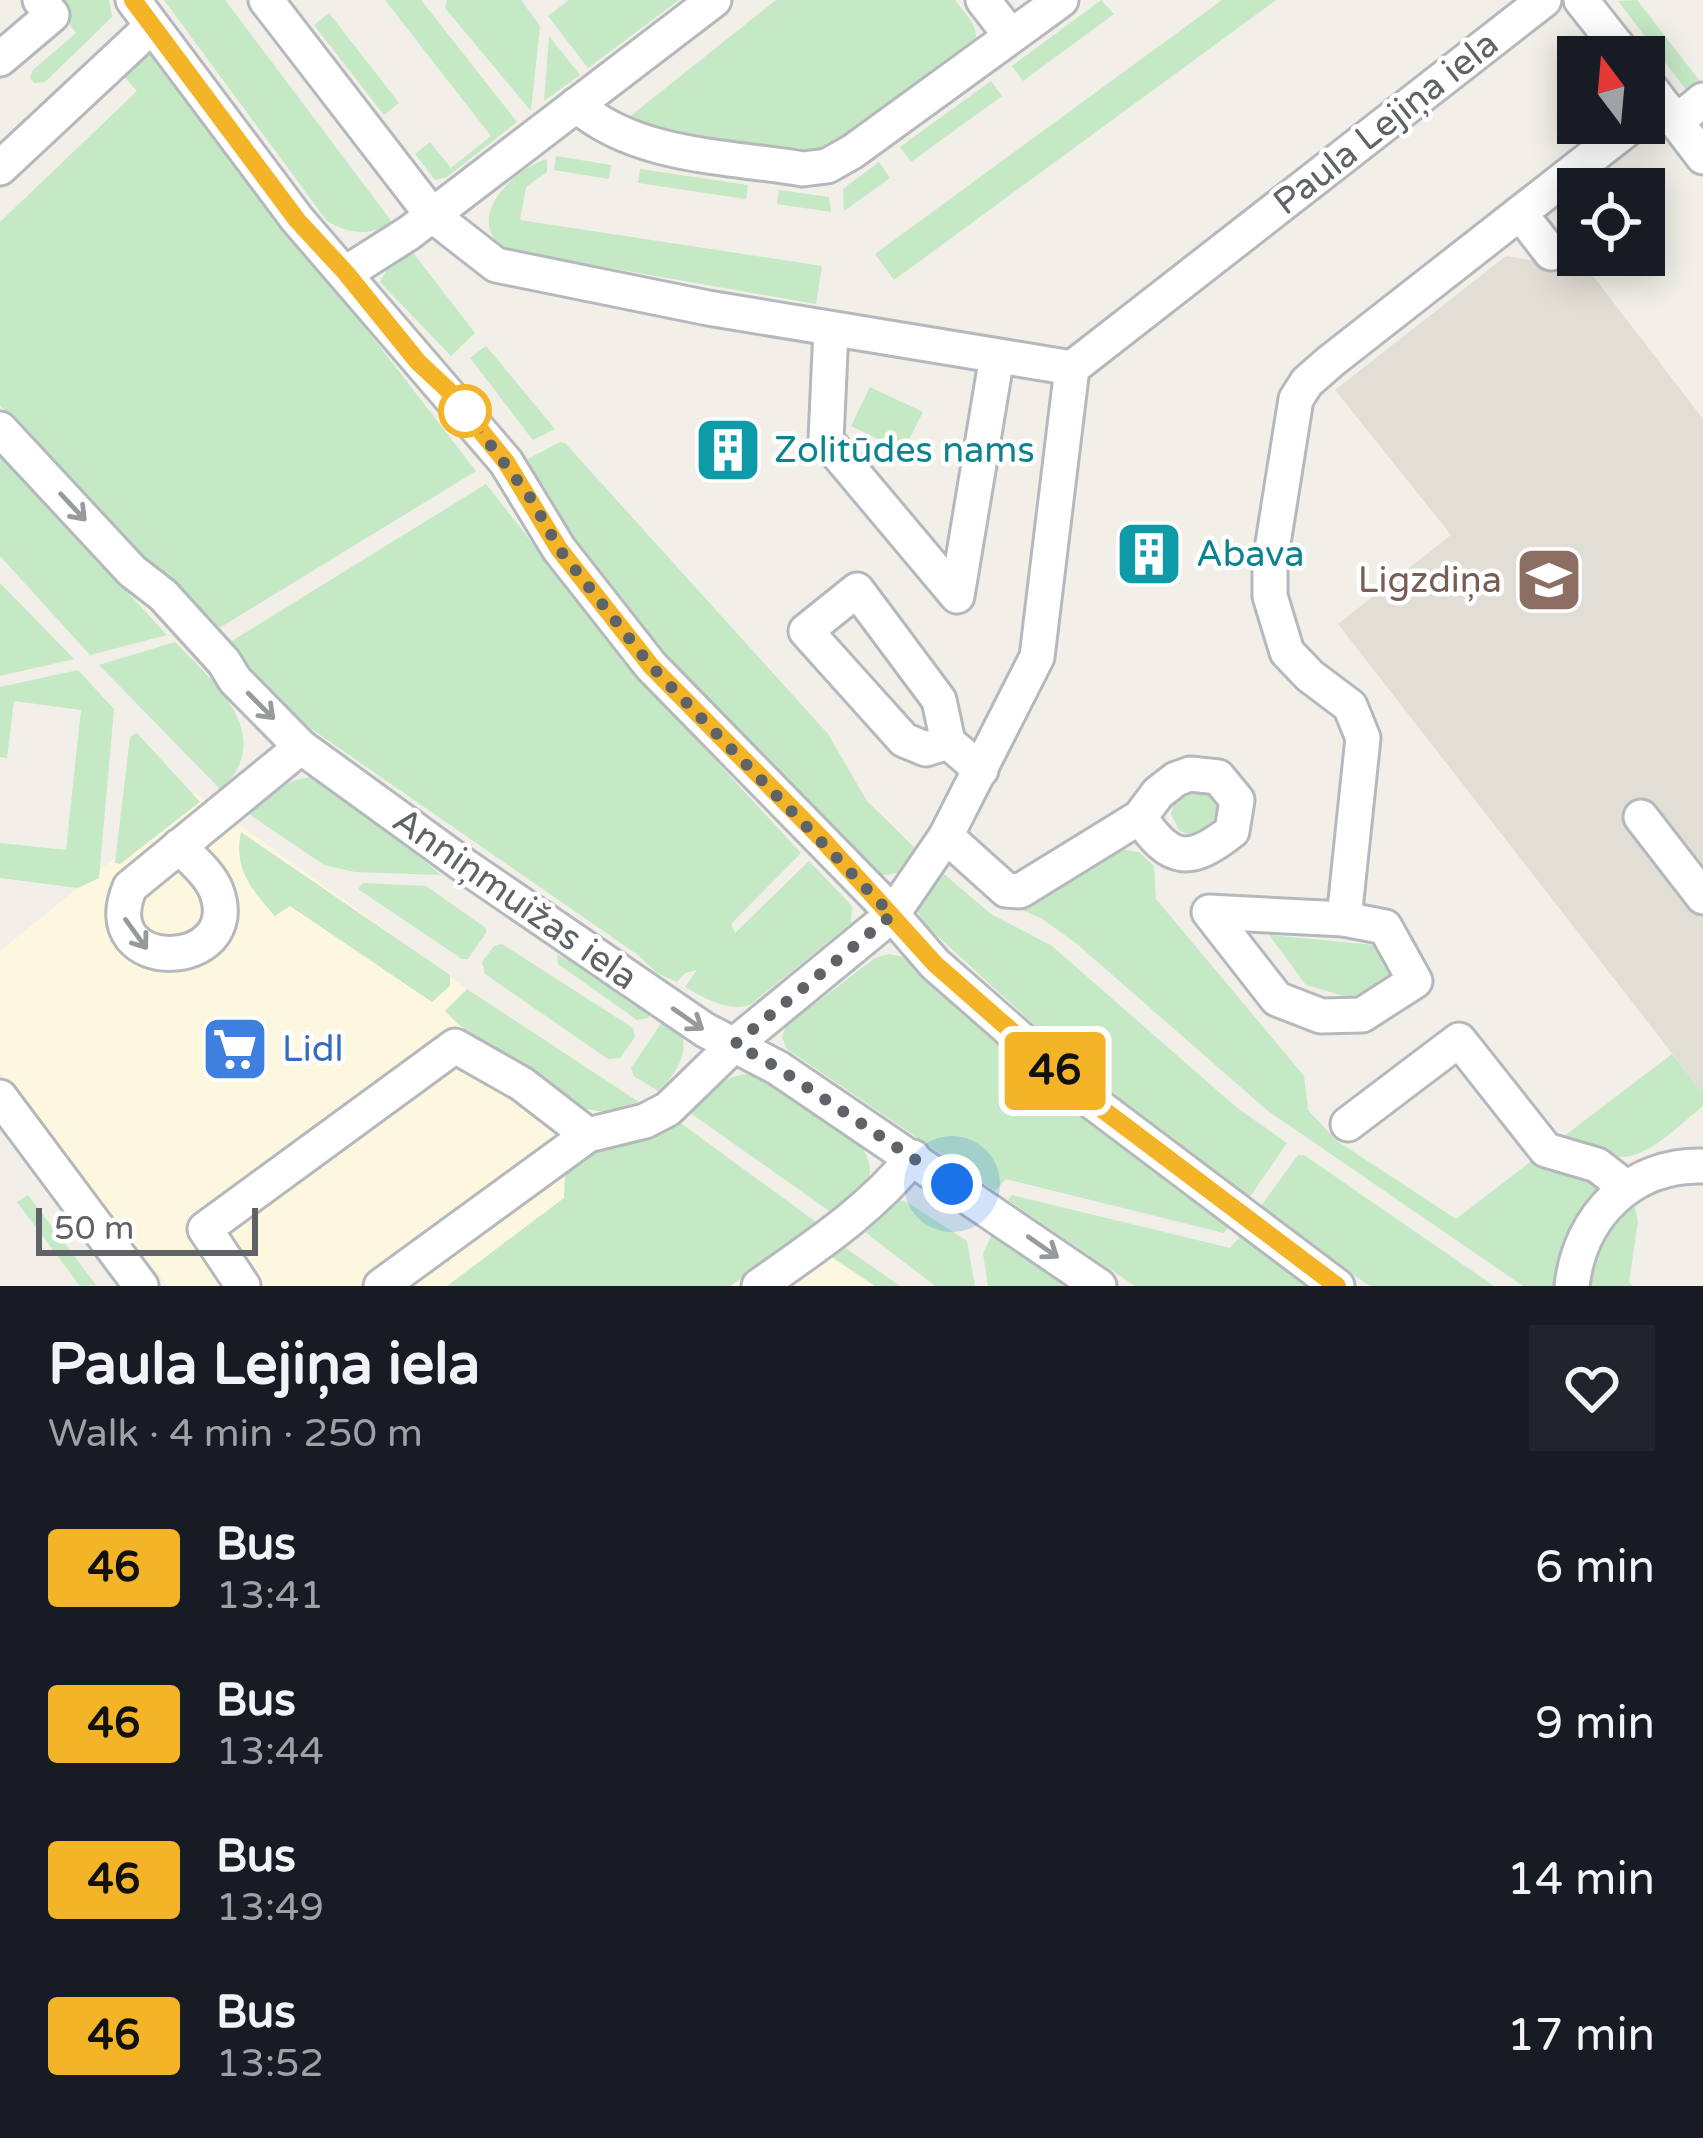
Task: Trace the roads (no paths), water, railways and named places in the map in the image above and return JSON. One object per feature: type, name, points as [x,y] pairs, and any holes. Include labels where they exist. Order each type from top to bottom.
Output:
[{"type":"street","points":[[0,59],[52,15],[40,0]]},
{"type":"street","points":[[266,0],[432,215],[476,252],[506,269],[1072,368],[1037,657],[946,836],[892,915],[735,1044],[668,1109],[645,1121],[588,1135],[381,1286]]},
{"type":"street","points":[[346,273],[432,215],[714,0]]},
{"type":"street","points":[[982,0],[1011,36]]},
{"type":"street","points":[[576,105],[606,128],[647,145],[815,168],[852,152],[1060,0]]},
{"type":"street","name":"Paula Lejiņa iela","points":[[1072,368],[1544,0]]},
{"type":"street","points":[[1581,0],[1609,36]]},
{"type":"street","points":[[0,168],[142,13],[297,220],[506,462],[559,549],[651,666],[935,964],[1090,1100],[1337,1286]]},
{"type":"street","points":[[1665,107],[1703,100]]},
{"type":"street","points":[[1665,121],[1703,157]]},
{"type":"street","points":[[1344,920],[1363,738],[1350,706],[1287,652],[1270,596],[1270,562],[1296,399],[1331,361],[1608,144]]},
{"type":"street","points":[[1520,213],[1551,253]]},
{"type":"street","points":[[831,328],[826,440],[957,596],[997,356]]},
{"type":"street","name":"Anniņmuižas iela","points":[[0,429],[301,747],[705,1030],[778,1068],[1099,1286]]},
{"type":"street","points":[[947,742],[926,749],[904,740],[806,631],[857,590],[939,700],[947,742],[981,770]]},
{"type":"street","points":[[179,846],[301,747]]},
{"type":"street","points":[[946,836],[1006,890],[1020,891],[1140,817]]},
{"type":"street","points":[[1641,817],[1703,897]]},
{"type":"street","points":[[1209,912],[1254,914],[1344,920],[1384,927],[1415,981],[1362,1015],[1321,1016],[1277,999],[1209,912]]},
{"type":"street","points":[[1348,1124],[1459,1040],[1546,1150],[1597,1165],[1624,1186]]},
{"type":"street","points":[[242,1286],[205,1229],[455,1046],[523,1084],[588,1135]]},
{"type":"street","points":[[0,1096],[141,1286]]},
{"type":"street","points":[[759,1286],[840,1228],[913,1157]]},
{"type":"street","points":[[1572,1286],[1587,1239],[1624,1186],[1659,1168],[1703,1166]]},
{"type":"place","name":"Zolitūdes nams","points":[[728,450]]},
{"type":"place","name":"Abava","points":[[1149,554]]},
{"type":"place","name":"Ligzdiņa","points":[[1549,580]]},
{"type":"place","name":"Lidl","points":[[235,1049]]}]
